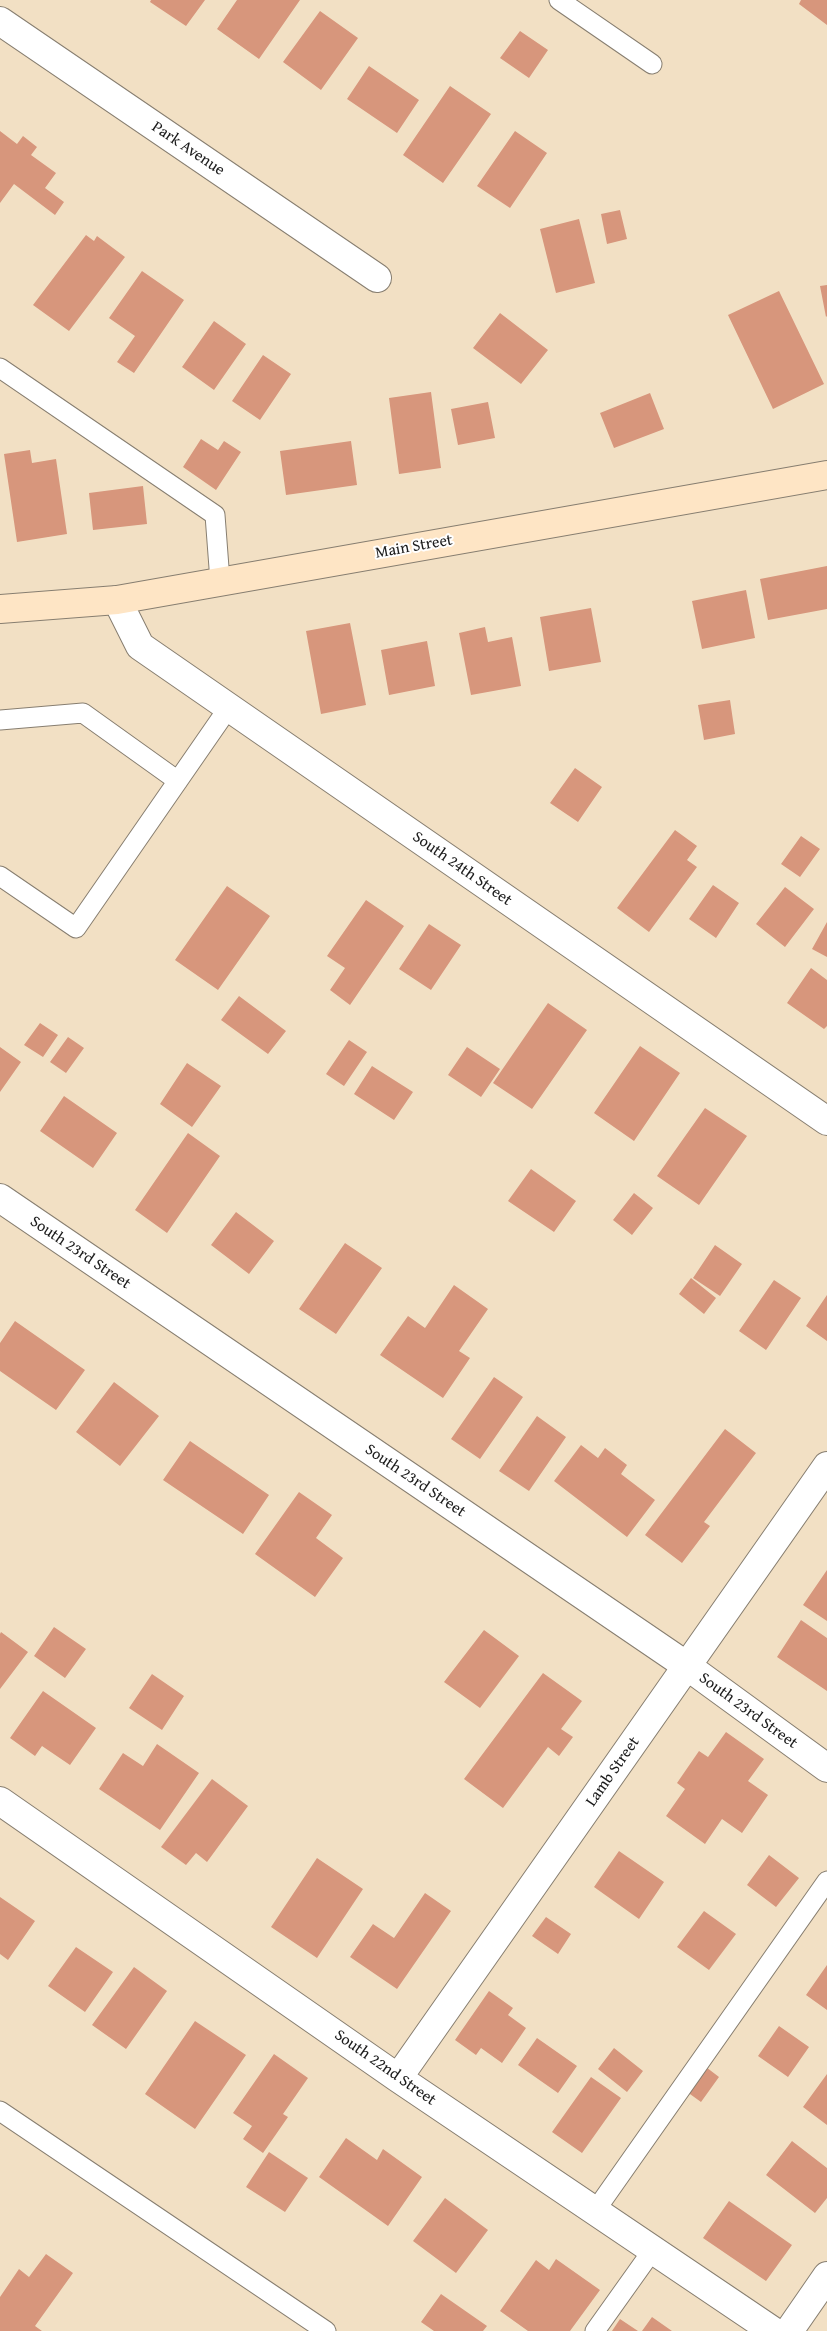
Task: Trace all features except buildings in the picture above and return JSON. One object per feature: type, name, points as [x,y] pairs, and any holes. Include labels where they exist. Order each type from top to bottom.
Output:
[{"type":"main road","name":"Main Street","points":[[0,609],[117,600],[827,475]]},
{"type":"street","name":"Park Avenue","points":[[0,21],[377,278]]},
{"type":"street","name":"South 24th Street","points":[[117,600],[140,646],[827,1121]]},
{"type":"street","name":"South 23rd Street","points":[[0,1198],[687,1666],[827,1768]]},
{"type":"street","name":"Lamb Street","points":[[398,2078],[827,1466]]},
{"type":"street","name":"South 22nd Street","points":[[0,1801],[398,2078],[773,2331]]},
{"type":"street","points":[[789,2331],[827,2276]]},
{"type":"lane","points":[[558,0],[652,64]]},
{"type":"lane","points":[[0,368],[215,515],[220,581]]},
{"type":"lane","points":[[0,876],[76,928],[229,707]]},
{"type":"lane","points":[[0,720],[83,713],[178,781]]},
{"type":"lane","points":[[595,2211],[827,1881]]},
{"type":"lane","points":[[0,2111],[326,2331]]},
{"type":"lane","points":[[595,2331],[652,2250]]}]
